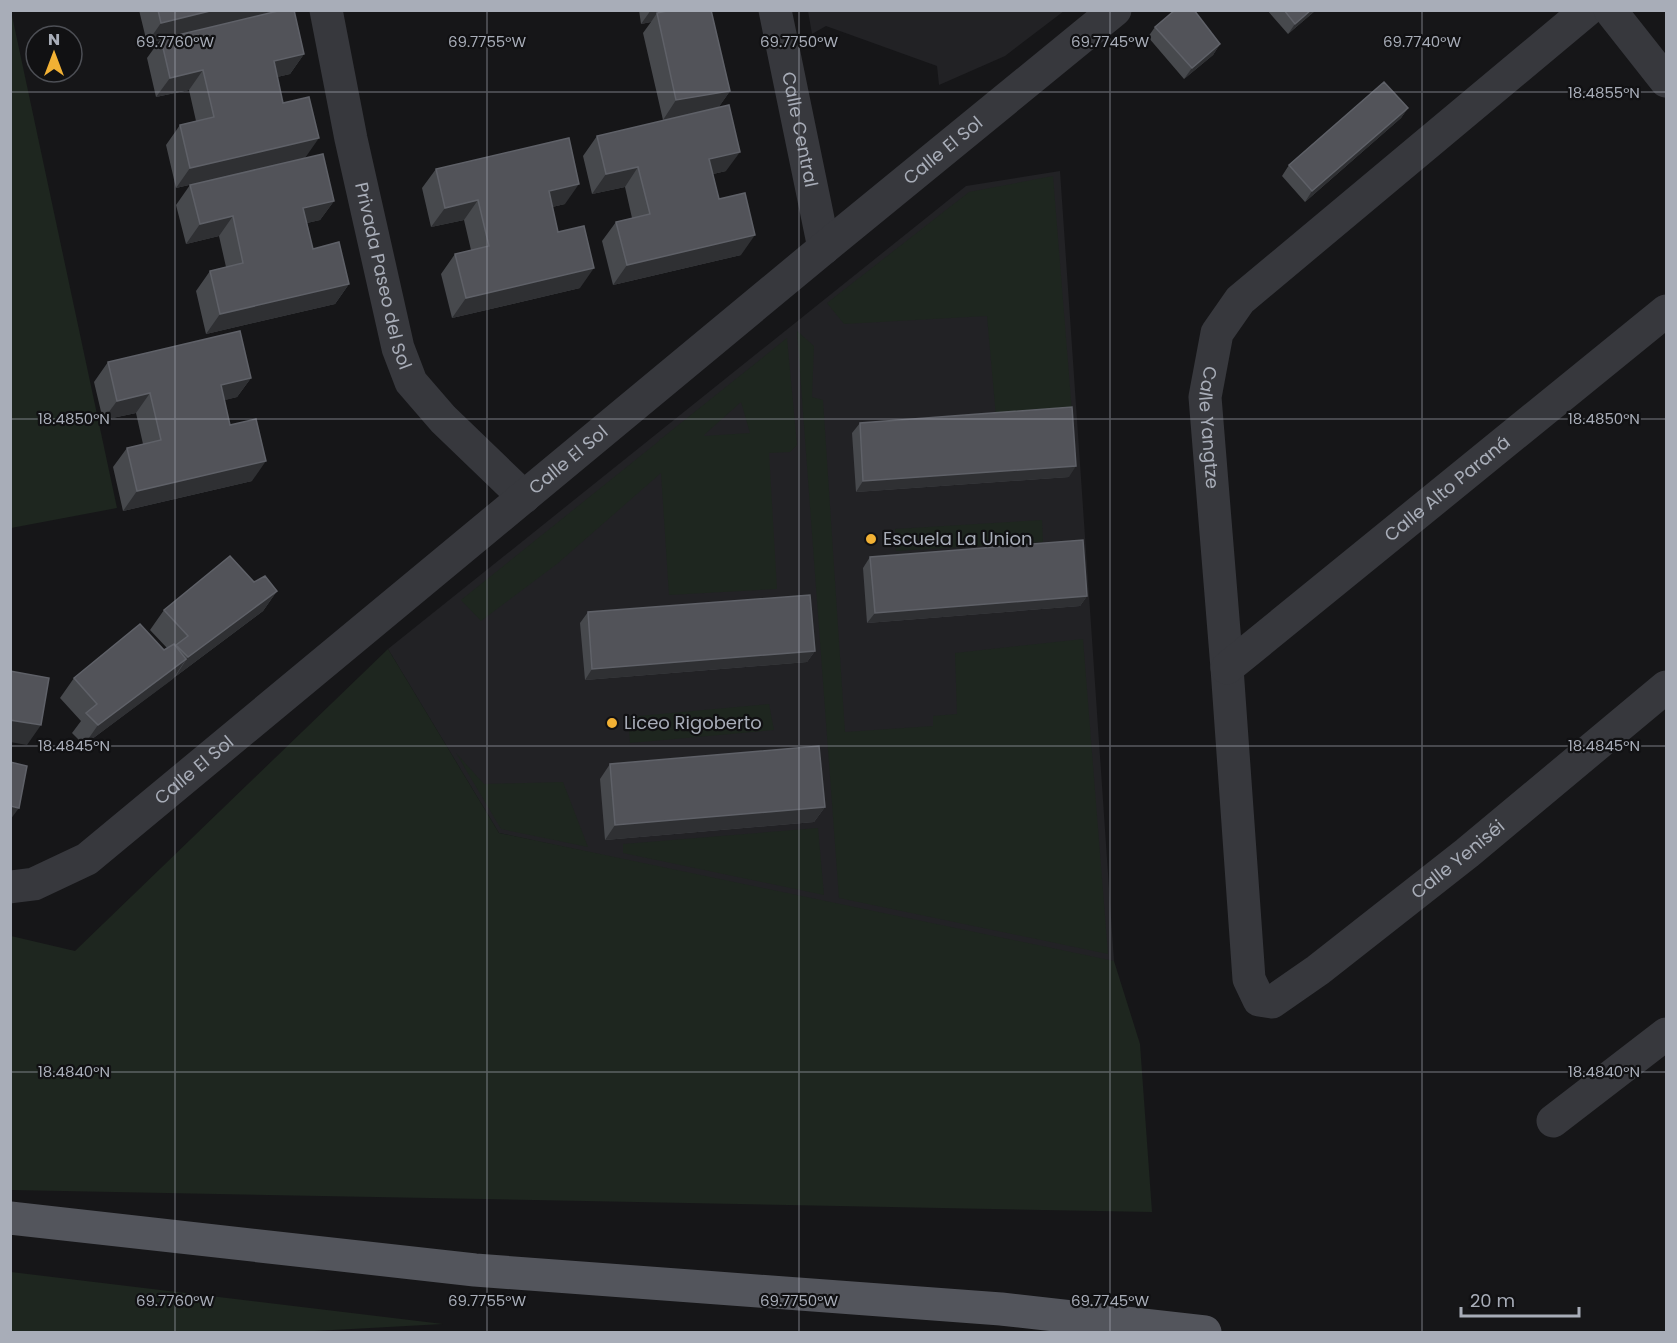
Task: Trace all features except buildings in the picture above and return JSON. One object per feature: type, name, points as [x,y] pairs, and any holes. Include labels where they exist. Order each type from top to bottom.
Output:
[{"type":"main road","points":[[10,1218],[475,1270],[1000,1309],[1205,1332]]},
{"type":"street","name":"Privada Paseo del Sol","points":[[326,10],[351,139],[398,348],[411,382],[443,419],[524,497]]},
{"type":"street","name":"Calle Central","points":[[776,10],[824,248]]},
{"type":"street","name":"Calle El Sol","points":[[10,888],[34,884],[87,859],[1115,10]]},
{"type":"street","name":"Calle Yangtze","points":[[1249,979],[1205,397],[1217,333],[1240,300],[1587,10]]},
{"type":"street","points":[[1610,10],[1666,81]]},
{"type":"street","name":"Calle Alto Paraná","points":[[1227,669],[1666,311]]},
{"type":"street","name":"Calle Yeniséi","points":[[1249,979],[1259,1000],[1272,1002],[1318,970],[1467,853],[1666,687]]},
{"type":"street","points":[[1553,1121],[1666,1034]]},
{"type":"shaded area","points":[[808,10],[1064,11],[1005,56],[939,85],[937,66],[826,26],[812,34]]},
{"type":"shaded area","points":[[11,11],[24,72],[24,84],[27,84],[117,508],[10,528]]},
{"type":"shaded area","points":[[1060,171],[1114,961],[1094,960],[499,833],[388,649],[966,186]]},
{"type":"shaded area","points":[[1053,176],[1072,412],[996,417],[987,316],[844,324],[827,303],[969,192]]},
{"type":"shaded area","points":[[797,331],[814,346],[812,397],[823,400],[845,732],[933,726],[933,716],[957,714],[955,653],[1083,639],[1108,954],[839,898]]},
{"type":"shaded area","points":[[787,338],[797,445],[790,452],[769,453],[777,589],[669,595],[661,473],[557,564],[481,621],[461,600],[660,439]],"holes":[[[741,402],[750,433],[704,436]]]},
{"type":"shaded area","points":[[1042,520],[1043,542],[896,551],[895,529]]},
{"type":"shaded area","points":[[388,649],[499,833],[1114,961],[1140,1044],[1152,1212],[11,1190],[11,936],[75,951]]},
{"type":"shaded area","points":[[769,704],[774,730],[630,743],[628,717]]},
{"type":"shaded area","points":[[456,753],[484,784],[563,782],[588,847],[501,829]]},
{"type":"shaded area","points":[[818,828],[824,895],[623,853],[623,844]]},
{"type":"shaded area","points":[[11,1272],[443,1324],[297,1332],[11,1332]]},
{"type":"place","name":"Escuela La Union","points":[[871,539]]},
{"type":"place","name":"Liceo Rigoberto","points":[[612,723]]}]
